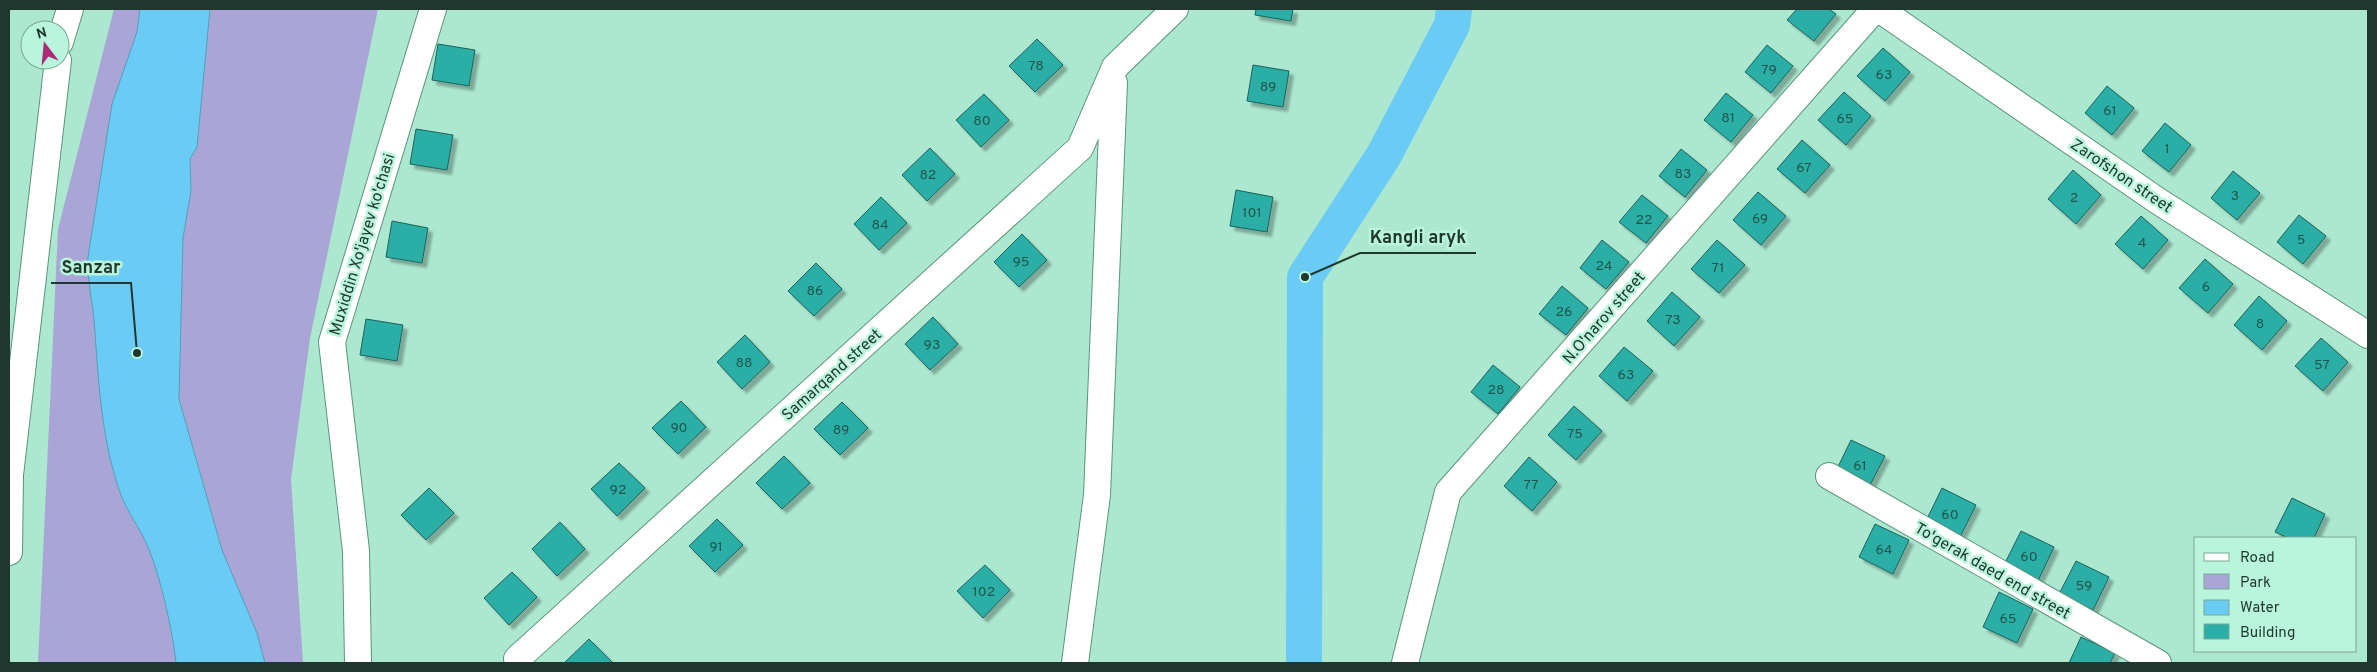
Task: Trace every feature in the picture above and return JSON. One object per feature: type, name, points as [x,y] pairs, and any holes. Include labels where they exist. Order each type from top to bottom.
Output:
[{"type":"street","name":"Muxiddin Xo'jayev ko'chasi","points":[[358,663],[356,551],[332,342],[432,9]]},
{"type":"street","name":"Samarqand street","points":[[517,660],[1080,148],[1115,67],[1175,9]]},
{"type":"street","name":"N.O'narov street","points":[[1405,663],[1448,492],[1875,9]]},
{"type":"street","name":"Zarofshon street","points":[[1880,9],[2158,201],[2368,335]]},
{"type":"street","points":[[1075,663],[1097,496],[1115,67]]},
{"type":"street","points":[[9,552],[10,475],[57,70]]},
{"type":"street","name":"To'gerak daed end street","points":[[1829,476],[2158,663]]},
{"type":"green space","points":[[114,9],[378,9],[310,338],[291,479],[303,663],[38,663],[58,229]]},
{"type":"water","points":[[140,9],[210,9],[197,147],[190,159],[191,191],[183,238],[179,399],[222,550],[257,633],[265,663],[176,663],[166,607],[154,564],[144,538],[122,498],[115,478],[106,437],[100,395],[88,257],[112,104],[137,32]]},
{"type":"building","points":[[1256,9],[1293,9],[1291,21],[1255,15]]},
{"type":"building","points":[[1797,9],[1829,9],[1836,14],[1814,41],[1787,20]]},
{"type":"building","points":[[1037,39],[1063,65],[1035,92],[1009,66]]},
{"type":"building","points":[[438,44],[475,50],[469,86],[432,80]]},
{"type":"building","points":[[1767,45],[1793,66],[1771,93],[1745,72]]},
{"type":"building","points":[[1883,48],[1910,72],[1885,101],[1857,76]]},
{"type":"building","points":[[1253,65],[1289,71],[1283,107],[1247,101]]},
{"type":"building","points":[[2107,86],[2134,108],[2112,135],[2085,113]]},
{"type":"building","points":[[1844,92],[1871,116],[1846,145],[1818,120]]},
{"type":"building","points":[[1726,93],[1753,115],[1731,142],[1704,120]]},
{"type":"building","points":[[984,94],[1009,120],[981,147],[956,120]]},
{"type":"building","points":[[2165,123],[2191,145],[2169,172],[2142,151]]},
{"type":"building","points":[[416,129],[453,135],[447,170],[410,164]]},
{"type":"building","points":[[1802,140],[1830,165],[1805,193],[1777,169]]},
{"type":"building","points":[[930,148],[955,174],[927,201],[902,175]]},
{"type":"building","points":[[1681,149],[1707,170],[1685,197],[1659,176]]},
{"type":"building","points":[[2073,170],[2101,195],[2076,224],[2048,199]]},
{"type":"building","points":[[2233,171],[2260,193],[2237,220],[2211,198]]},
{"type":"building","points":[[1236,190],[1273,197],[1267,232],[1230,226]]},
{"type":"building","points":[[1758,192],[1786,216],[1761,245],[1733,220]]},
{"type":"building","points":[[1642,195],[1668,216],[1646,243],[1619,222]]},
{"type":"building","points":[[881,197],[907,223],[879,250],[854,224]]},
{"type":"building","points":[[2299,215],[2326,236],[2303,264],[2277,242]]},
{"type":"building","points":[[2141,216],[2168,240],[2143,269],[2115,244]]},
{"type":"building","points":[[392,221],[428,228],[422,263],[386,257]]},
{"type":"building","points":[[1022,234],[1047,260],[1019,287],[994,262]]},
{"type":"building","points":[[1602,240],[1629,262],[1606,289],[1580,268]]},
{"type":"building","points":[[1717,240],[1745,265],[1719,293],[1691,269]]},
{"type":"building","points":[[2205,259],[2233,284],[2208,313],[2179,288]]},
{"type":"building","points":[[816,263],[842,289],[814,316],[788,291]]},
{"type":"building","points":[[1562,286],[1588,308],[1566,335],[1539,314]]},
{"type":"building","points":[[1672,292],[1700,317],[1674,346],[1647,321]]},
{"type":"building","points":[[2259,296],[2287,321],[2262,350],[2234,325]]},
{"type":"building","points":[[933,317],[958,344],[930,370],[905,344]]},
{"type":"building","points":[[366,319],[403,325],[397,361],[360,355]]},
{"type":"building","points":[[745,335],[770,362],[742,389],[717,362]]},
{"type":"building","points":[[2321,338],[2348,362],[2323,391],[2295,366]]},
{"type":"building","points":[[1624,347],[1653,371],[1627,401],[1599,376]]},
{"type":"building","points":[[1493,365],[1520,387],[1498,414],[1471,392]]},
{"type":"building","points":[[681,401],[706,427],[678,454],[652,428]]},
{"type":"building","points":[[842,402],[868,428],[840,455],[814,429]]},
{"type":"building","points":[[1574,406],[1602,431],[1576,460],[1548,435]]},
{"type":"building","points":[[1851,440],[1885,456],[1868,489],[1835,473]]},
{"type":"building","points":[[784,456],[810,483],[782,509],[756,483]]},
{"type":"building","points":[[1529,457],[1557,482],[1532,511],[1504,486]]},
{"type":"building","points":[[619,463],[645,488],[617,516],[591,489]]},
{"type":"building","points":[[429,488],[454,513],[426,540],[401,515]]},
{"type":"building","points":[[1942,488],[1976,505],[1959,539],[1925,523]]},
{"type":"building","points":[[2292,498],[2325,514],[2314,537],[2286,537],[2275,532]]},
{"type":"building","points":[[717,519],[743,545],[715,572],[689,546]]},
{"type":"building","points":[[560,522],[585,549],[557,576],[532,549]]},
{"type":"building","points":[[1875,524],[1909,540],[1893,574],[1859,557]]},
{"type":"building","points":[[2021,531],[2054,547],[2038,581],[2004,565]]},
{"type":"building","points":[[2076,561],[2109,577],[2093,610],[2059,594]]},
{"type":"building","points":[[985,565],[1010,590],[983,618],[957,591]]},
{"type":"building","points":[[512,572],[537,597],[509,625],[484,598]]},
{"type":"building","points":[[1999,592],[2033,609],[2017,643],[1983,627]]},
{"type":"building","points":[[2081,637],[2115,653],[2110,663],[2069,663]]},
{"type":"building","points":[[589,639],[613,663],[564,663]]},
{"type":"waterway","points":[[1304,663],[1305,277],[1384,155],[1452,25],[1454,9]]},
{"type":"place","name":"Kangli aryk","points":[[1305,277]]},
{"type":"place","name":"Sanzar","points":[[137,353]]}]
